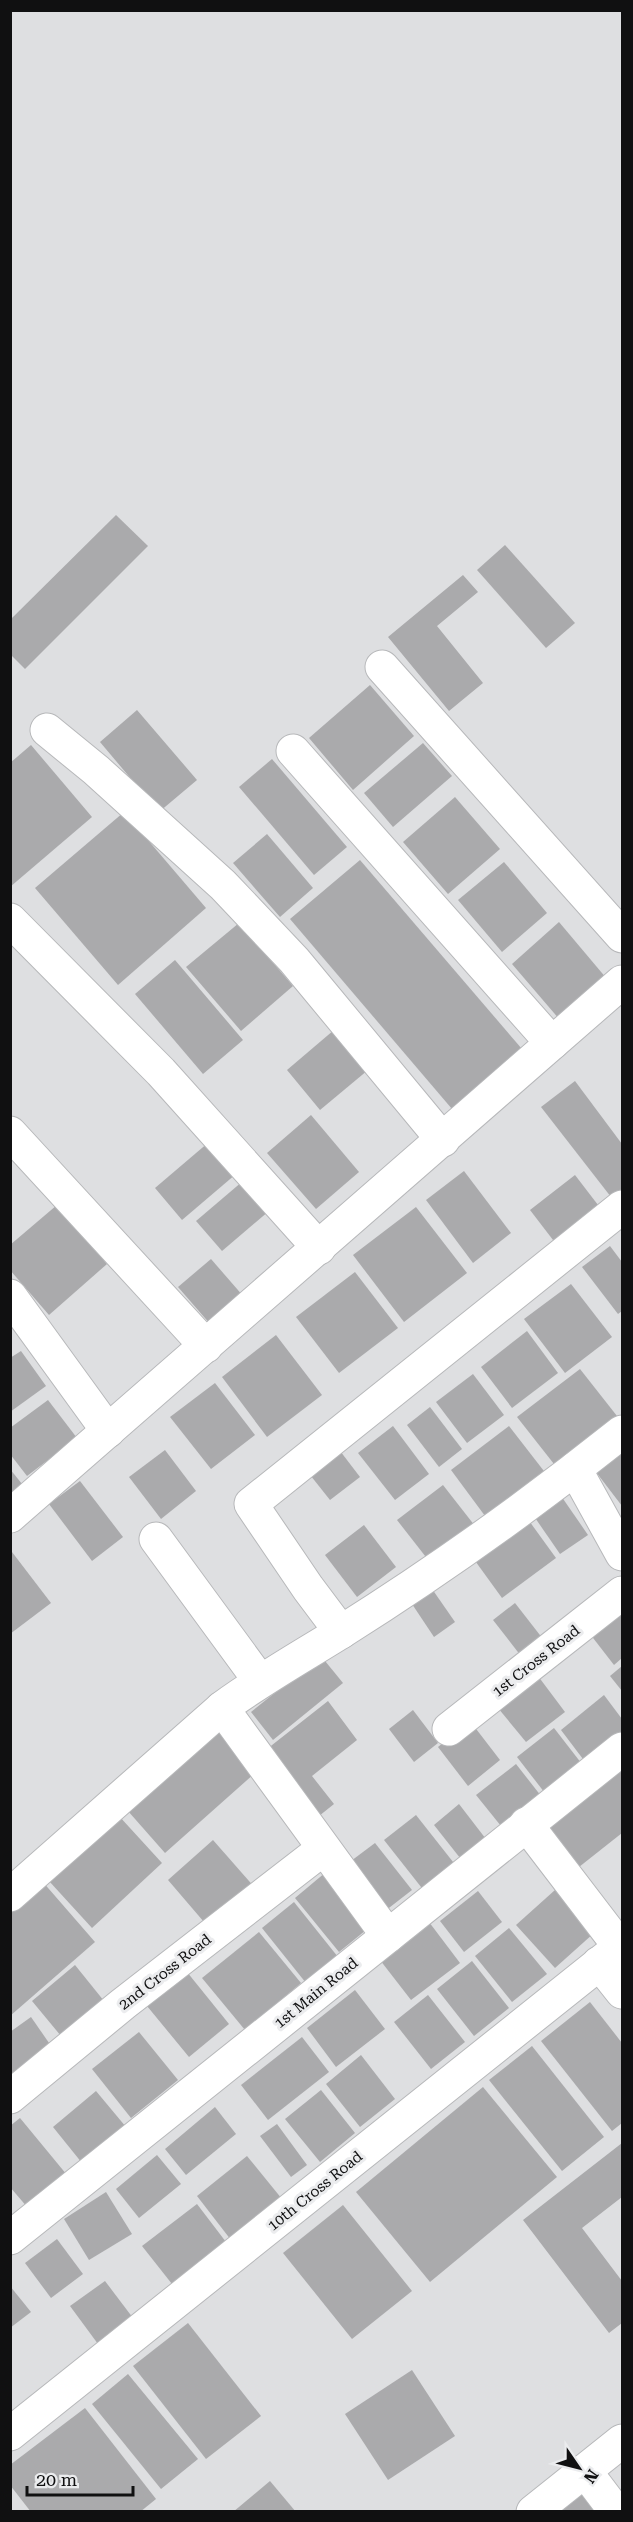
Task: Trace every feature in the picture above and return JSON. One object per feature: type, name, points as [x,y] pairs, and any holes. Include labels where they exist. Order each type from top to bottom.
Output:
[{"type":"street","points":[[382,667],[622,936]]},
{"type":"street","points":[[47,729],[96,770],[223,885],[294,960],[442,1140]]},
{"type":"street","points":[[293,751],[552,1043]]},
{"type":"street","points":[[10,920],[161,1072],[319,1248]]},
{"type":"street","points":[[10,1516],[622,982]]},
{"type":"street","points":[[10,1134],[206,1346]]},
{"type":"street","points":[[341,1632],[251,1504],[622,1207]]},
{"type":"street","points":[[10,1296],[108,1431]]},
{"type":"street","points":[[10,1895],[222,1708],[260,1680],[341,1632],[519,1511],[622,1432]]},
{"type":"street","points":[[575,1469],[622,1554]]},
{"type":"street","points":[[156,1539],[260,1680]]},
{"type":"street","name":"1st Cross Road","points":[[449,1730],[622,1593]]},
{"type":"street","points":[[222,1708],[388,1936]]},
{"type":"street","name":"1st Main Road","points":[[10,2238],[622,1749]]},
{"type":"street","points":[[526,1824],[614,1951],[622,1992]]},
{"type":"street","name":"2nd Cross Road","points":[[10,2097],[123,2004],[323,1849]]},
{"type":"street","name":"10th Cross Road","points":[[10,2434],[614,1951]]},
{"type":"street","points":[[533,2511],[622,2441]]},
{"type":"street","points":[[585,2471],[616,2511]]},
{"type":"building","points":[[116,515],[148,546],[25,669],[10,654],[10,620]]},
{"type":"building","points":[[505,545],[575,623],[546,648],[477,570]]},
{"type":"building","points":[[463,575],[478,592],[437,626],[483,683],[449,711],[388,637]]},
{"type":"building","points":[[370,685],[414,736],[353,790],[309,738]]},
{"type":"building","points":[[137,710],[197,780],[159,812],[100,742]]},
{"type":"building","points":[[423,743],[452,776],[393,827],[364,793]]},
{"type":"building","points":[[31,745],[92,817],[10,887],[10,763]]},
{"type":"building","points":[[272,759],[347,847],[314,875],[239,787]]},
{"type":"building","points":[[455,797],[500,849],[448,894],[403,842]]},
{"type":"building","points":[[124,812],[206,908],[118,985],[35,888]]},
{"type":"building","points":[[267,834],[313,888],[280,917],[233,863]]},
{"type":"building","points":[[360,860],[528,1056],[458,1116],[290,919]]},
{"type":"building","points":[[504,862],[547,913],[502,952],[458,900]]},
{"type":"building","points":[[559,922],[607,979],[560,1020],[512,964]]},
{"type":"building","points":[[239,923],[293,986],[241,1031],[186,967]]},
{"type":"building","points":[[175,960],[243,1040],[203,1074],[135,994]]},
{"type":"building","points":[[334,1030],[368,1070],[320,1110],[287,1070]]},
{"type":"building","points":[[575,1081],[622,1144],[622,1203],[618,1206],[541,1107]]},
{"type":"building","points":[[311,1115],[359,1172],[316,1209],[267,1153]]},
{"type":"building","points":[[209,1142],[236,1174],[182,1220],[155,1188]]},
{"type":"building","points":[[464,1171],[511,1233],[473,1263],[426,1200]]},
{"type":"building","points":[[575,1175],[608,1218],[563,1253],[530,1210]]},
{"type":"building","points":[[243,1181],[269,1211],[222,1251],[196,1221]]},
{"type":"building","points":[[57,1205],[107,1264],[49,1315],[10,1270],[10,1245]]},
{"type":"building","points":[[416,1207],[467,1273],[404,1322],[353,1255]]},
{"type":"building","points":[[610,1246],[622,1262],[622,1311],[618,1314],[582,1267]]},
{"type":"building","points":[[211,1259],[244,1297],[211,1325],[178,1287]]},
{"type":"building","points":[[355,1272],[398,1328],[339,1373],[296,1317]]},
{"type":"building","points":[[571,1284],[612,1337],[565,1373],[524,1319]]},
{"type":"building","points":[[527,1331],[558,1373],[512,1408],[481,1367]]},
{"type":"building","points":[[276,1335],[322,1395],[267,1437],[222,1377]]},
{"type":"building","points":[[21,1351],[46,1386],[10,1412],[10,1358]]},
{"type":"building","points":[[580,1369],[617,1416],[554,1464],[517,1417]]},
{"type":"building","points":[[473,1374],[504,1415],[467,1443],[436,1402]]},
{"type":"building","points":[[215,1383],[255,1435],[211,1469],[170,1417]]},
{"type":"building","points":[[48,1400],[77,1438],[27,1476],[10,1454],[10,1428]]},
{"type":"building","points":[[430,1407],[462,1449],[439,1467],[407,1425]]},
{"type":"building","points":[[393,1426],[429,1474],[395,1500],[358,1453]]},
{"type":"building","points":[[509,1426],[547,1475],[488,1520],[451,1470]]},
{"type":"building","points":[[334,1443],[360,1477],[330,1500],[303,1466]]},
{"type":"building","points":[[165,1450],[196,1491],[161,1519],[129,1477]]},
{"type":"building","points":[[622,1452],[622,1506],[596,1472]]},
{"type":"building","points":[[10,1469],[26,1489],[10,1501]]},
{"type":"building","points":[[80,1481],[123,1537],[92,1561],[49,1504]]},
{"type":"building","points":[[443,1485],[475,1526],[429,1561],[397,1520]]},
{"type":"building","points":[[557,1490],[588,1535],[560,1554],[529,1509]]},
{"type":"building","points":[[527,1518],[556,1558],[502,1598],[473,1558]]},
{"type":"building","points":[[364,1525],[396,1567],[357,1597],[325,1555]]},
{"type":"building","points":[[12,1552],[51,1603],[10,1634],[10,1553]]},
{"type":"building","points":[[430,1586],[455,1622],[434,1637],[410,1601]]},
{"type":"building","points":[[622,1598],[622,1658],[614,1665],[583,1625]]},
{"type":"building","points":[[515,1603],[543,1639],[521,1656],[493,1620]]},
{"type":"building","points":[[321,1656],[343,1683],[273,1740],[251,1712]]},
{"type":"building","points":[[622,1666],[622,1691],[610,1676]]},
{"type":"building","points":[[538,1676],[565,1712],[526,1742],[498,1708]]},
{"type":"building","points":[[604,1695],[622,1719],[622,1740],[589,1767],[561,1730]]},
{"type":"building","points":[[328,1701],[357,1740],[312,1776],[334,1804],[319,1816],[267,1749]]},
{"type":"building","points":[[413,1710],[438,1743],[414,1762],[389,1729]]},
{"type":"building","points":[[470,1721],[500,1760],[468,1786],[438,1747]]},
{"type":"building","points":[[554,1728],[585,1768],[548,1797],[517,1757]]},
{"type":"building","points":[[218,1731],[255,1773],[165,1853],[128,1811]]},
{"type":"building","points":[[516,1764],[545,1801],[505,1831],[476,1795]]},
{"type":"building","points":[[622,1765],[622,1833],[579,1867],[546,1825]]},
{"type":"building","points":[[459,1804],[489,1843],[464,1863],[434,1825]]},
{"type":"building","points":[[416,1815],[457,1867],[425,1892],[384,1840]]},
{"type":"building","points":[[119,1816],[162,1863],[92,1928],[49,1881]]},
{"type":"building","points":[[213,1840],[256,1889],[210,1929],[168,1880]]},
{"type":"building","points":[[375,1843],[412,1890],[385,1911],[347,1864]]},
{"type":"building","points":[[326,1872],[371,1926],[339,1952],[295,1898]]},
{"type":"building","points":[[42,1881],[95,1942],[10,2016],[10,1908]]},
{"type":"building","points":[[555,1890],[594,1933],[555,1968],[516,1925]]},
{"type":"building","points":[[478,1891],[502,1922],[464,1952],[440,1921]]},
{"type":"building","points":[[294,1902],[338,1957],[306,1983],[262,1928]]},
{"type":"building","points":[[429,1922],[460,1963],[411,2000],[380,1960]]},
{"type":"building","points":[[509,1928],[547,1974],[512,2002],[475,1956]]},
{"type":"building","points":[[259,1932],[301,1983],[245,2030],[202,1978]]},
{"type":"building","points":[[472,1961],[509,2008],[474,2036],[437,1989]]},
{"type":"building","points":[[75,1965],[104,2001],[61,2036],[32,2001]]},
{"type":"building","points":[[187,1972],[229,2024],[189,2057],[147,2006]]},
{"type":"building","points":[[355,1990],[385,2029],[336,2067],[307,2028]]},
{"type":"building","points":[[428,1995],[465,2042],[431,2069],[394,2022]]},
{"type":"building","points":[[590,2002],[622,2043],[622,2123],[612,2131],[541,2041]]},
{"type":"building","points":[[31,2017],[56,2053],[10,2084],[10,2032]]},
{"type":"building","points":[[139,2032],[178,2080],[131,2118],[92,2069]]},
{"type":"building","points":[[302,2037],[329,2072],[268,2120],[241,2085]]},
{"type":"building","points":[[532,2046],[604,2137],[562,2171],[489,2080]]},
{"type":"building","points":[[361,2055],[395,2099],[360,2127],[326,2084]]},
{"type":"building","points":[[483,2087],[557,2177],[430,2282],[356,2192]]},
{"type":"building","points":[[321,2090],[355,2133],[320,2162],[285,2119]]},
{"type":"building","points":[[96,2091],[126,2127],[82,2163],[53,2127]]},
{"type":"building","points":[[215,2107],[236,2134],[186,2175],[165,2149]]},
{"type":"building","points":[[20,2118],[67,2175],[28,2208],[10,2187],[10,2126]]},
{"type":"building","points":[[277,2124],[307,2165],[291,2177],[260,2136]]},
{"type":"building","points":[[622,2143],[622,2197],[582,2228],[622,2281],[622,2323],[609,2333],[523,2220]]},
{"type":"building","points":[[157,2155],[181,2184],[139,2218],[116,2189]]},
{"type":"building","points":[[247,2156],[282,2199],[231,2240],[197,2196]]},
{"type":"building","points":[[106,2192],[132,2234],[89,2260],[64,2219]]},
{"type":"building","points":[[197,2204],[226,2242],[172,2284],[142,2246]]},
{"type":"building","points":[[343,2205],[412,2291],[352,2339],[283,2253]]},
{"type":"building","points":[[57,2239],[83,2274],[51,2298],[25,2263]]},
{"type":"building","points":[[105,2281],[133,2318],[98,2344],[70,2306]]},
{"type":"building","points":[[10,2286],[31,2312],[10,2328]]},
{"type":"building","points":[[188,2323],[261,2416],[206,2459],[133,2366]]},
{"type":"building","points":[[412,2370],[455,2436],[388,2480],[345,2414]]},
{"type":"building","points":[[128,2374],[198,2459],[161,2489],[92,2404]]},
{"type":"building","points":[[85,2408],[156,2499],[140,2512],[31,2512],[10,2485],[10,2465]]},
{"type":"building","points":[[270,2481],[296,2512],[233,2512]]},
{"type":"building","points":[[582,2486],[600,2512],[547,2512]]}]
